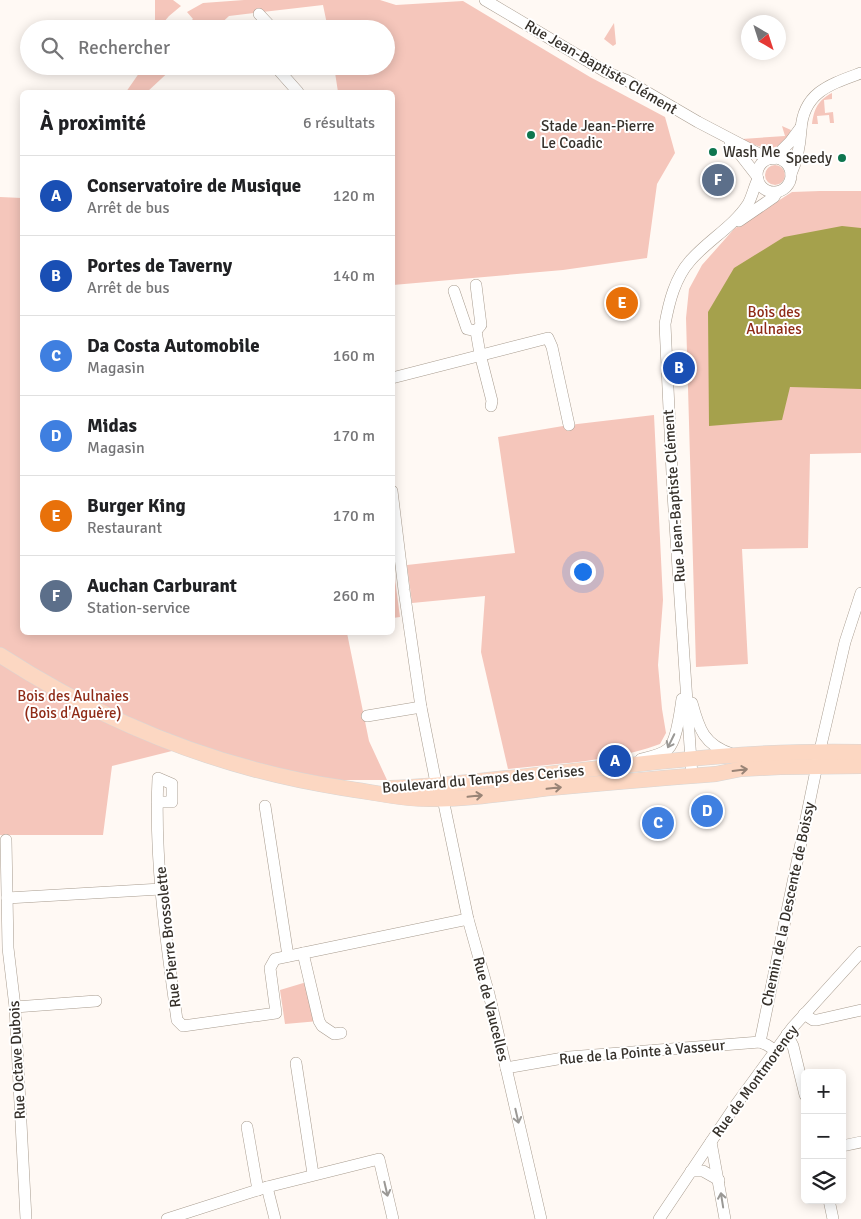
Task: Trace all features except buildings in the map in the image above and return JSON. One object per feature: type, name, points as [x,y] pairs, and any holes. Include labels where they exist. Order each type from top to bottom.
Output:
[{"type":"main road","name":"Boulevard du Temps des Cerises","points":[[0,655],[77,701],[159,739],[267,773],[394,796],[444,799],[722,773],[742,769],[861,766]]},
{"type":"main road","name":"Boulevard du Temps des Cerises","points":[[344,788],[392,788],[437,785],[734,755],[820,751],[861,752]]},
{"type":"street","name":"Rue Jean-Baptiste Clément","points":[[485,0],[606,72],[626,80],[717,132],[771,159]]},
{"type":"street","points":[[260,14],[265,20]]},
{"type":"street","points":[[801,127],[790,142],[771,159],[762,164],[758,178],[765,190],[777,192],[786,188],[788,184],[801,145],[801,127],[807,105],[820,90],[861,73]]},
{"type":"street","points":[[286,75],[297,90]]},
{"type":"street","name":"Rue Jean-Baptiste Clément","points":[[692,776],[673,494],[665,324],[679,277],[689,261],[719,234],[748,203],[758,178],[736,149],[717,132]]},
{"type":"street","points":[[771,159],[778,159],[787,164],[791,174]]},
{"type":"street","name":"Rue Jean-Baptiste Clément","points":[[719,234],[774,197],[777,192]]},
{"type":"street","points":[[476,285],[481,325],[476,331],[492,401],[491,406]]},
{"type":"street","points":[[454,291],[467,329],[476,331]]},
{"type":"street","points":[[395,377],[548,338],[552,347],[569,425]]},
{"type":"street","points":[[395,516],[422,707],[437,785]]},
{"type":"street","points":[[820,751],[845,642],[861,593]]},
{"type":"street","points":[[686,677],[696,716],[704,736],[715,747],[734,755]]},
{"type":"street","points":[[615,767],[651,756],[669,748],[680,714],[686,677]]},
{"type":"street","points":[[367,716],[422,707]]},
{"type":"street","name":"Chemin de la Descente de Boissy","points":[[760,1042],[820,751]]},
{"type":"street","name":"Rue de Vaucelles","points":[[437,785],[444,799],[468,919],[489,994],[541,1219]]},
{"type":"street","name":"Rue Pierre Brossolette","points":[[156,802],[167,944],[177,1020],[183,1026],[276,1013],[270,968],[275,959],[468,919]]},
{"type":"street","points":[[265,806],[288,956]]},
{"type":"street","name":"Rue Octave Dubois","points":[[6,840],[7,898],[4,949],[15,1007],[26,1219]]},
{"type":"street","points":[[7,898],[162,889]]},
{"type":"street","name":"Rue de Montmorency","points":[[659,1219],[788,1034],[861,952]]},
{"type":"street","points":[[303,953],[319,1021],[322,1026],[334,1034],[341,1033]]},
{"type":"street","points":[[15,1007],[96,1001]]},
{"type":"street","points":[[804,1014],[813,1020],[817,1020],[861,1010]]},
{"type":"street","points":[[788,1034],[801,1079]]},
{"type":"street","points":[[760,1042],[768,1044],[776,1051]]},
{"type":"street","name":"Rue de la Pointe à Vasseur","points":[[506,1068],[568,1057],[760,1042]]},
{"type":"street","points":[[296,1063],[313,1174]]},
{"type":"street","points":[[247,1127],[263,1188],[274,1219]]},
{"type":"street","points":[[711,1142],[725,1219]]},
{"type":"street","points":[[846,1145],[861,1142]]},
{"type":"street","points":[[167,1219],[263,1188],[379,1159],[393,1219]]},
{"type":"street","points":[[692,1171],[703,1171],[719,1180]]},
{"type":"street","points":[[830,1204],[833,1219]]},
{"type":"green space","points":[[155,0],[173,0],[181,6],[166,20],[155,20]]},
{"type":"green space","name":"Stade Jean-Pierre Le Coadic","points":[[244,0],[380,0],[396,5],[463,1],[590,77],[665,117],[675,153],[657,184],[647,258],[563,270],[395,285],[395,90],[338,90],[335,75],[395,75],[395,20],[326,20],[323,5],[229,16],[225,20],[192,20],[187,12],[203,3]]},
{"type":"green space","points":[[614,23],[616,44],[613,46],[604,39]]},
{"type":"green space","points":[[138,75],[165,75],[149,90],[127,90]]},
{"type":"green space","points":[[832,93],[832,99],[824,100],[825,113],[833,112],[834,123],[830,123],[829,115],[817,116],[818,124],[812,124],[818,105]]},
{"type":"green space","points":[[782,126],[791,130],[787,138],[776,147],[763,147],[742,139],[785,136]]},
{"type":"green space","points":[[771,165],[779,165],[785,171],[785,179],[779,185],[771,185],[765,179],[765,171]]},
{"type":"green space","name":"Bois des Aulnaies","points":[[861,191],[861,453],[810,454],[808,548],[742,549],[748,664],[696,667],[686,318],[689,289],[702,265],[734,229],[792,192]]},
{"type":"green space","name":"Bois des Aulnaies (Bois d'Aguère)","points":[[0,197],[20,198],[20,635],[347,635],[369,741],[387,780],[321,780],[192,746],[112,766],[103,835],[0,835]]},
{"type":"green space","points":[[654,415],[663,600],[658,665],[666,733],[660,744],[623,755],[508,769],[481,652],[485,596],[412,603],[407,565],[515,553],[498,437],[569,425]]},
{"type":"green space","points":[[395,579],[400,617],[395,618]]},
{"type":"green space","points":[[310,981],[319,1021],[285,1024],[280,990]]},
{"type":"shaded area","points":[[842,226],[861,228],[861,389],[790,387],[782,420],[709,426],[708,312],[734,268],[784,237]]},
{"type":"place","name":"Stade Jean-Pierre Le Coadic","points":[[531,135]]},
{"type":"place","name":"Wash Me","points":[[713,152]]},
{"type":"place","name":"Speedy","points":[[842,158]]},
{"type":"place","name":"Auchan Carburant","points":[[718,180]]},
{"type":"place","name":"Burger King","points":[[622,303]]},
{"type":"place","name":"Portes de Taverny","points":[[679,368]]},
{"type":"place","name":"Conservatoire de Musique","points":[[615,761]]},
{"type":"place","name":"Midas","points":[[707,811]]},
{"type":"place","name":"Da Costa Automobile","points":[[658,823]]}]
